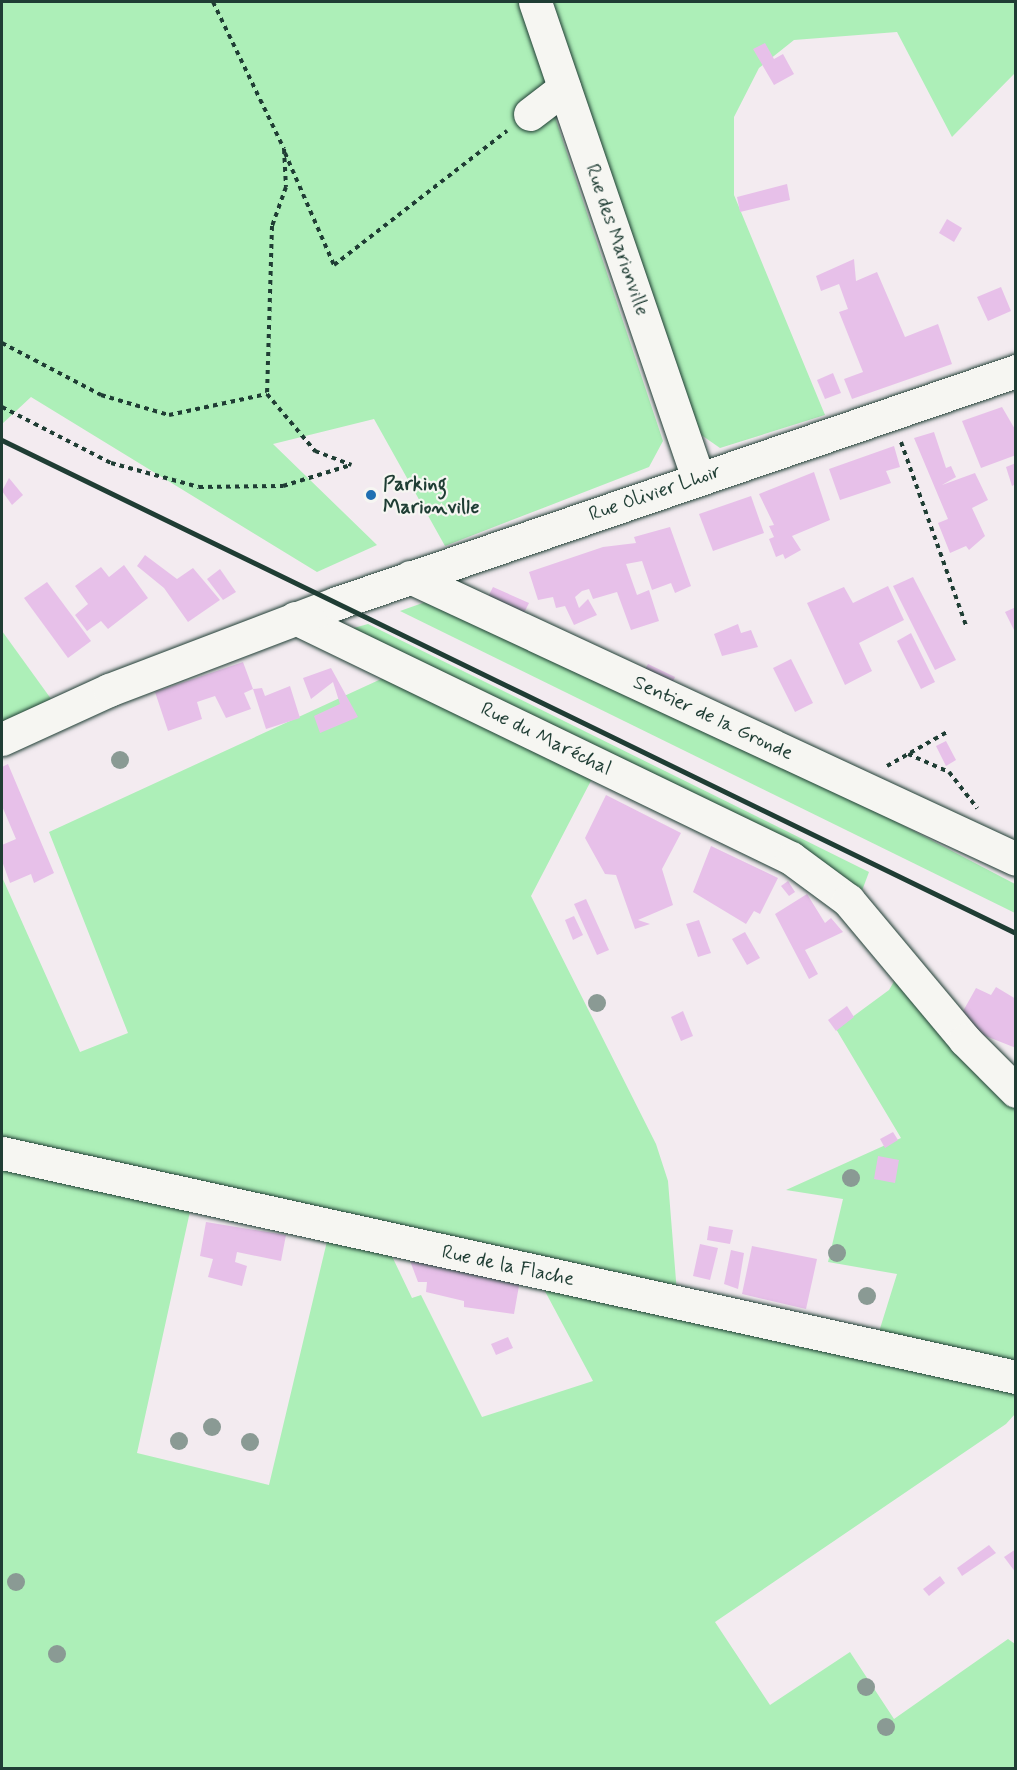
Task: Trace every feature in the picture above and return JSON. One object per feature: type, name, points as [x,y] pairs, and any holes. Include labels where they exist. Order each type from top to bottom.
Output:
[{"type":"street","name":"Rue des Marionville","points":[[535,2],[698,478]]},
{"type":"street","points":[[530,114],[564,88]]},
{"type":"street","name":"Rue Olivier Lhoir","points":[[295,618],[698,478],[1016,371]]},
{"type":"street","name":"Sentier de la Gronde","points":[[410,577],[1016,859]]},
{"type":"street","points":[[2,739],[109,690],[295,618]]},
{"type":"street","name":"Rue du Maréchal","points":[[295,618],[792,858],[848,900],[965,1040],[1016,1091]]},
{"type":"street","name":"Rue de la Flache","points":[[2,1153],[1016,1377]]},
{"type":"path","points":[[213,2],[284,149],[334,265],[530,114]]},
{"type":"path","points":[[2,407],[111,463],[199,487],[283,486],[351,465],[315,451],[267,394],[272,226],[286,187],[284,149]]},
{"type":"path","points":[[2,343],[101,395],[169,415],[267,394]]},
{"type":"path","points":[[891,412],[967,628]]},
{"type":"path","points":[[855,784],[947,732]]},
{"type":"path","points":[[908,754],[949,772],[968,791],[980,819],[975,841]]},
{"type":"green space","points":[[2,2],[1015,2],[1015,73],[952,137],[897,32],[794,40],[759,68],[734,117],[734,195],[825,415],[720,448],[697,432],[577,79],[549,99],[663,441],[649,467],[445,546],[374,419],[273,444],[377,545],[317,572],[31,397],[2,424]]},
{"type":"green space","points":[[431,600],[849,797],[1015,884],[1015,913],[400,611]]},
{"type":"green space","points":[[368,624],[869,872],[860,896],[343,631]]},
{"type":"green space","points":[[2,631],[54,703],[2,731]]},
{"type":"green space","points":[[392,674],[595,773],[531,896],[656,1144],[668,1181],[677,1293],[2,1145],[2,877],[80,1052],[128,1033],[49,832]]},
{"type":"green space","points":[[899,973],[980,1074],[1015,1109],[1015,1369],[878,1335],[897,1274],[828,1262],[843,1199],[786,1190],[901,1138],[836,1029],[889,990]]},
{"type":"green space","points":[[2,1160],[191,1207],[137,1453],[269,1485],[328,1237],[389,1250],[412,1298],[421,1295],[482,1417],[593,1381],[539,1280],[1015,1388],[1015,1414],[1006,1424],[715,1622],[770,1705],[850,1652],[894,1719],[1008,1639],[1015,1644],[1015,1768],[2,1768]]},
{"type":"building","points":[[765,43],[774,59],[783,54],[794,74],[774,85],[753,49]]},
{"type":"building","points":[[787,184],[790,200],[740,212],[737,197]]},
{"type":"building","points":[[947,219],[962,228],[954,242],[939,233]]},
{"type":"building","points":[[854,259],[856,281],[877,272],[905,337],[938,324],[952,364],[852,399],[844,379],[863,372],[839,312],[848,309],[839,284],[821,291],[816,276]]},
{"type":"building","points":[[1001,287],[1011,311],[988,321],[977,297]]},
{"type":"building","points":[[833,373],[841,393],[825,399],[817,380]]},
{"type":"building","points":[[1002,407],[1016,431],[1016,455],[981,468],[962,421]]},
{"type":"building","points":[[934,432],[946,468],[951,466],[956,477],[942,485],[975,473],[988,500],[972,508],[985,536],[969,550],[966,546],[950,553],[938,523],[948,519],[914,438]]},
{"type":"building","points":[[894,446],[900,467],[886,471],[891,483],[840,500],[829,469]]},
{"type":"building","points":[[1016,463],[1016,484],[1012,486],[1006,467]]},
{"type":"building","points":[[814,472],[830,520],[792,536],[801,550],[785,559],[783,554],[776,557],[769,539],[774,537],[769,526],[774,525],[759,494]]},
{"type":"building","points":[[9,478],[23,495],[12,505],[2,491]]},
{"type":"building","points":[[751,496],[764,533],[713,551],[699,514]]},
{"type":"building","points":[[670,527],[691,586],[675,593],[671,583],[652,590],[642,561],[626,564],[637,595],[649,590],[659,621],[631,630],[617,592],[593,599],[589,589],[582,591],[575,597],[579,608],[588,599],[597,615],[574,625],[565,606],[556,608],[553,597],[538,600],[529,572],[603,547],[636,543],[634,537]]},
{"type":"building","points":[[145,555],[177,579],[193,568],[220,600],[188,622],[164,588],[137,566]]},
{"type":"building","points":[[124,565],[148,598],[108,629],[101,621],[87,631],[75,615],[88,604],[75,586],[101,567],[109,577]]},
{"type":"building","points":[[220,569],[236,592],[223,600],[207,579]]},
{"type":"building","points":[[913,577],[956,660],[935,670],[893,586]]},
{"type":"building","points":[[47,582],[91,641],[68,658],[24,598]]},
{"type":"building","points":[[888,586],[904,620],[859,643],[872,671],[845,685],[807,603],[844,587],[853,603]]},
{"type":"building","points":[[493,587],[529,603],[523,615],[487,599]]},
{"type":"building","points":[[1016,607],[1016,634],[1005,612]]},
{"type":"building","points":[[738,624],[741,633],[751,630],[758,647],[722,656],[714,634]]},
{"type":"building","points":[[911,633],[935,682],[921,689],[897,641]]},
{"type":"building","points":[[791,659],[813,703],[795,712],[773,668]]},
{"type":"building","points":[[243,662],[253,689],[244,693],[251,709],[226,718],[215,696],[197,702],[202,719],[168,731],[155,692]]},
{"type":"building","points":[[648,664],[675,677],[671,686],[643,673]]},
{"type":"building","points":[[331,668],[358,717],[320,733],[314,716],[340,704],[333,682],[311,699],[303,678]]},
{"type":"building","points":[[290,686],[300,718],[266,729],[253,689],[262,688],[265,696]]},
{"type":"building","points":[[946,741],[956,760],[946,766],[936,746]]},
{"type":"building","points":[[8,764],[54,873],[34,883],[31,874],[10,883],[2,861],[2,845],[16,839],[2,806],[2,767]]},
{"type":"building","points":[[606,795],[681,833],[662,869],[673,905],[638,920],[650,924],[635,929],[616,875],[605,874],[585,838]]},
{"type":"building","points":[[711,846],[778,878],[760,914],[754,911],[746,924],[693,892]]},
{"type":"building","points":[[788,881],[795,892],[789,896],[781,886]]},
{"type":"building","points":[[807,894],[825,923],[831,918],[843,932],[805,950],[818,974],[809,979],[775,914]]},
{"type":"building","points":[[586,899],[609,950],[597,955],[574,904]]},
{"type":"building","points":[[574,916],[583,935],[573,940],[565,920]]},
{"type":"building","points":[[699,920],[711,953],[698,957],[686,924]]},
{"type":"building","points":[[745,932],[760,958],[747,965],[732,939]]},
{"type":"building","points":[[996,987],[1016,999],[1016,1048],[983,1035],[962,1013],[976,988],[991,995]]},
{"type":"building","points":[[847,1006],[854,1017],[836,1031],[828,1020]]},
{"type":"building","points":[[683,1011],[693,1036],[681,1041],[671,1017]]},
{"type":"building","points":[[893,1132],[898,1140],[885,1148],[880,1139]]},
{"type":"building","points":[[878,1156],[899,1160],[895,1183],[874,1179]]},
{"type":"building","points":[[206,1222],[286,1235],[281,1261],[237,1252],[235,1262],[247,1266],[242,1286],[208,1277],[213,1259],[200,1256]]},
{"type":"building","points":[[709,1226],[733,1230],[730,1244],[707,1240]]},
{"type":"building","points":[[700,1244],[718,1248],[710,1280],[693,1276]]},
{"type":"building","points":[[752,1246],[817,1259],[806,1309],[742,1294]]},
{"type":"building","points":[[731,1250],[744,1253],[738,1289],[724,1284]]},
{"type":"building","points":[[409,1258],[520,1280],[514,1314],[464,1307],[464,1301],[426,1292],[427,1282],[418,1282]]},
{"type":"building","points":[[508,1337],[513,1348],[496,1355],[491,1344]]},
{"type":"building","points":[[989,1545],[996,1553],[962,1576],[957,1568]]},
{"type":"building","points":[[1016,1549],[1016,1573],[1004,1557]]},
{"type":"building","points":[[940,1576],[945,1583],[929,1596],[923,1589]]},
{"type":"railway","points":[[2,440],[1016,933]]},
{"type":"place","name":"Parking Marionville","points":[[371,495]]}]
